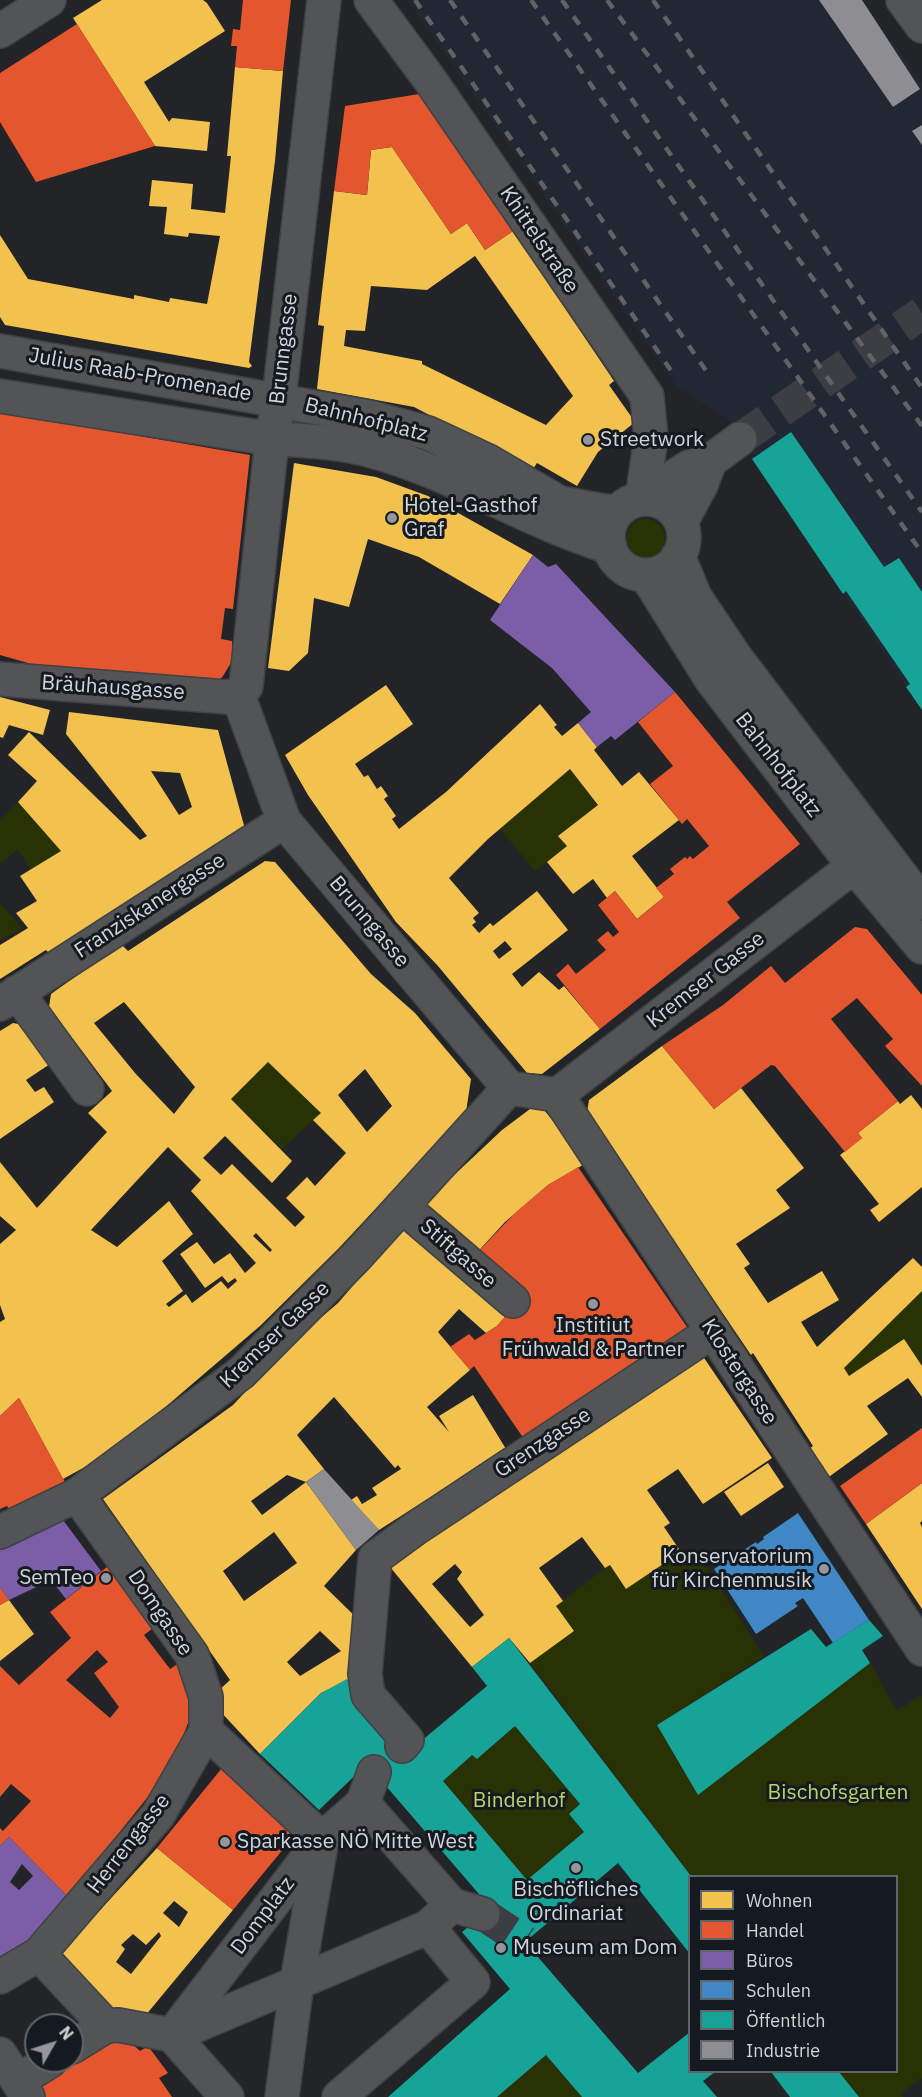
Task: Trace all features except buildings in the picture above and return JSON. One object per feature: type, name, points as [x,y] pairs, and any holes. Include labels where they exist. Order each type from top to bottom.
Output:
[{"type":"street","points":[[0,31],[49,0]]},
{"type":"street","name":"Brunngasse","points":[[324,0],[279,399],[272,439],[246,686],[232,696],[284,821],[509,1088]]},
{"type":"street","name":"Khittelstraße","points":[[371,0],[430,80],[647,396],[651,438],[636,504]]},
{"type":"street","points":[[903,0],[922,26]]},
{"type":"street","name":"Julius Raab-Promenade","points":[[0,351],[279,399]]},
{"type":"street","name":"Julius Raab-Promenade","points":[[0,396],[272,439]]},
{"type":"street","name":"Bahnhofplatz","points":[[279,399],[369,417],[428,433],[488,461],[560,502],[636,504]]},
{"type":"street","name":"Bahnhofplatz","points":[[272,439],[302,440],[371,451],[429,471],[549,526],[610,547]]},
{"type":"street","points":[[636,504],[670,507],[681,522],[684,542],[678,556],[670,566],[658,573],[645,574],[623,567],[610,547],[608,535],[636,504],[689,467],[710,461],[740,439]]},
{"type":"street","points":[[681,522],[701,485],[710,461]]},
{"type":"street","name":"Bahnhofplatz","points":[[678,556],[695,597],[736,658],[922,903]]},
{"type":"street","name":"Bahnhofplatz","points":[[645,574],[711,679],[854,866],[922,947]]},
{"type":"street","name":"Bräuhausgasse","points":[[0,679],[232,696]]},
{"type":"street","name":"Franziskanergasse","points":[[87,1089],[9,998],[284,821]]},
{"type":"street","name":"Kremser Gasse","points":[[557,1095],[854,866]]},
{"type":"street","points":[[509,1088],[557,1095]]},
{"type":"street","name":"Kremser Gasse","points":[[0,1532],[77,1495],[241,1373],[357,1256],[509,1088]]},
{"type":"street","name":"Klostergasse","points":[[557,1095],[922,1649]]},
{"type":"street","name":"Stiftgasse","points":[[402,1206],[513,1301]]},
{"type":"street","name":"Grenzgasse","points":[[402,1746],[407,1740],[368,1695],[365,1674],[375,1558],[416,1528],[713,1331]]},
{"type":"street","name":"Domgasse","points":[[77,1495],[192,1655],[206,1697],[206,1731]]},
{"type":"street","points":[[206,1731],[322,1839],[297,1982],[282,2097]]},
{"type":"street","name":"Herrengasse","points":[[0,1977],[41,1952],[158,1815],[206,1731]]},
{"type":"street","name":"Domplatz","points":[[172,2035],[322,1839],[363,1803],[374,1772]]},
{"type":"street","points":[[363,1803],[452,1905],[483,1914]]},
{"type":"street","points":[[84,2040],[106,2026],[118,2025],[172,2035],[428,1927],[452,1905]]},
{"type":"street","points":[[339,2097],[473,1982],[428,1927]]},
{"type":"street","points":[[41,1952],[106,2026]]},
{"type":"street","points":[[172,2035],[227,2097]]},
{"type":"street","points":[[0,2054],[23,2089],[38,2073]]},
{"type":"shaded area","points":[[407,0],[862,0],[922,82],[922,710],[727,419],[677,387]]},
{"type":"green space","points":[[646,519],[660,524],[665,538],[660,552],[646,557],[632,552],[627,538],[632,524]]},
{"type":"green space","points":[[570,769],[598,805],[559,835],[567,846],[535,871],[500,829]]},
{"type":"green space","points":[[18,802],[61,851],[31,870],[18,849],[0,864],[0,821]]},
{"type":"green space","points":[[0,903],[23,929],[0,940]]},
{"type":"green space","points":[[268,1062],[321,1113],[282,1149],[231,1099]]},
{"type":"green space","points":[[922,1291],[922,1366],[904,1339],[849,1376],[844,1368]]},
{"type":"green space","name":"Bischofsgarten","points":[[696,1551],[764,1656],[658,1725],[870,1663],[897,1711],[921,1695],[922,2078],[901,2094],[903,2097],[859,2097],[840,2073],[898,2073],[898,1875],[690,1875],[530,1663],[574,1631],[556,1606],[609,1565],[627,1589],[681,1552]]},
{"type":"green space","name":"Binderhof","points":[[515,1726],[580,1804],[569,1814],[584,1832],[527,1880],[443,1781],[472,1755],[477,1759]]},
{"type":"green space","points":[[546,2055],[582,2097],[497,2097]]},
{"type":"tunnel","points":[[740,439],[922,313]]},
{"type":"tunnel","points":[[483,1914],[525,1942]]},
{"type":"railway","points":[[415,0],[672,372]]},
{"type":"railway","points":[[450,0],[707,372]]},
{"type":"railway","points":[[531,0],[922,553]]},
{"type":"railway","points":[[562,0],[922,512]]},
{"type":"railway","points":[[607,0],[922,426]]},
{"type":"railway","points":[[653,0],[922,388]]},
{"type":"place","name":"Streetwork","points":[[588,440]]},
{"type":"place","name":"Hotel-Gasthof Graf","points":[[392,518]]},
{"type":"place","name":"Institiut Frühwald & Partner","points":[[593,1304]]},
{"type":"place","name":"Konservatorium für Kirchenmusik","points":[[824,1569]]},
{"type":"place","name":"SemTeo","points":[[106,1578]]},
{"type":"place","name":"Sparkasse NÖ Mitte West","points":[[225,1842]]},
{"type":"place","name":"Bischöfliches Ordinariat","points":[[576,1868]]},
{"type":"place","name":"Museum am Dom","points":[[501,1948]]}]
